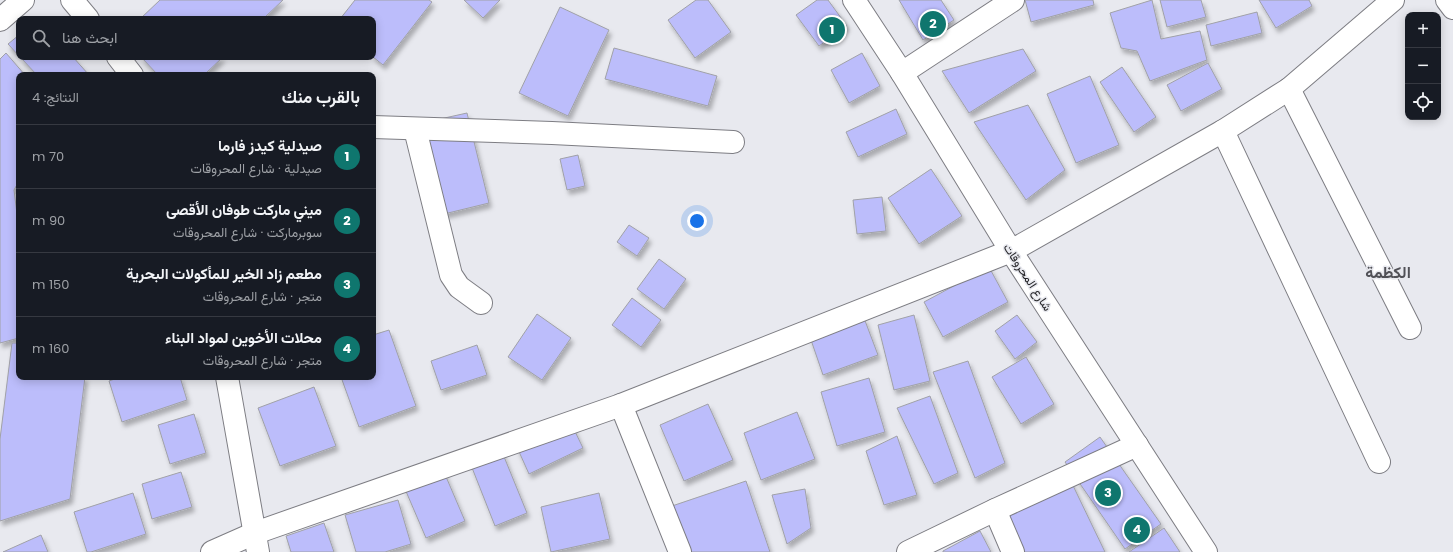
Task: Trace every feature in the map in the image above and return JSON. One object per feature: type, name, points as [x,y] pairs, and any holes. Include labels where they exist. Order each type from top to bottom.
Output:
[{"type":"street","points":[[0,20],[22,0]]},
{"type":"street","points":[[72,0],[85,16]]},
{"type":"street","name":"شارع المحروقات","points":[[854,0],[902,73],[1011,251],[1206,552]]},
{"type":"street","points":[[902,73],[1013,0]]},
{"type":"street","points":[[212,552],[257,543],[622,405],[1011,251],[1223,131],[1290,89],[1393,0]]},
{"type":"street","points":[[1447,0],[1453,8]]},
{"type":"street","points":[[120,60],[130,72]]},
{"type":"street","points":[[1290,89],[1410,328]]},
{"type":"street","points":[[376,128],[552,133],[733,142]]},
{"type":"street","points":[[416,129],[451,275],[459,287],[481,303]]},
{"type":"street","points":[[1223,131],[1379,462]]},
{"type":"street","points":[[228,380],[257,543]]},
{"type":"street","points":[[622,405],[680,552]]},
{"type":"street","points":[[908,552],[994,510],[1137,445]]},
{"type":"street","points":[[994,510],[1013,552]]},
{"type":"building","points":[[160,0],[283,0],[266,16],[143,16]]},
{"type":"building","points":[[355,0],[429,0],[432,2],[383,65],[376,59],[376,16],[342,16]]},
{"type":"building","points":[[464,0],[500,0],[483,18]]},
{"type":"building","points":[[696,0],[708,0],[731,32],[695,58],[668,20]]},
{"type":"building","points":[[817,0],[828,0],[847,26],[819,46],[796,15]]},
{"type":"building","points":[[899,0],[941,0],[954,20],[923,40]]},
{"type":"building","points":[[1025,0],[1093,0],[1094,5],[1031,22]]},
{"type":"building","points":[[1152,0],[1161,39],[1200,31],[1207,60],[1150,81],[1137,51],[1121,48],[1110,13]]},
{"type":"building","points":[[1160,0],[1201,0],[1206,17],[1167,27]]},
{"type":"building","points":[[1259,0],[1309,0],[1312,6],[1276,28]]},
{"type":"building","points":[[560,7],[609,30],[568,116],[519,93]]},
{"type":"building","points":[[1257,12],[1262,33],[1211,46],[1206,25]]},
{"type":"building","points":[[16,37],[16,53],[8,44]]},
{"type":"building","points":[[614,48],[717,76],[708,106],[605,79]]},
{"type":"building","points":[[1023,49],[1036,71],[969,113],[942,71]]},
{"type":"building","points":[[6,53],[22,72],[16,72],[16,186],[14,190],[16,206],[16,339],[0,343],[0,59]]},
{"type":"building","points":[[862,53],[880,86],[849,103],[831,70]]},
{"type":"building","points":[[23,60],[76,60],[86,72],[34,72]]},
{"type":"building","points":[[144,60],[220,60],[207,72],[155,72]]},
{"type":"building","points":[[1208,63],[1222,89],[1181,111],[1167,85]]},
{"type":"building","points":[[1122,67],[1156,117],[1134,132],[1100,82]]},
{"type":"building","points":[[1090,76],[1119,145],[1076,163],[1047,94]]},
{"type":"building","points":[[1028,105],[1065,170],[1026,200],[974,122]]},
{"type":"building","points":[[896,109],[907,134],[858,157],[846,132]]},
{"type":"building","points":[[467,113],[489,203],[444,214],[422,123]]},
{"type":"building","points":[[578,155],[585,186],[567,190],[560,159]]},
{"type":"building","points":[[931,169],[962,216],[919,244],[888,198]]},
{"type":"building","points":[[882,197],[886,231],[857,234],[853,200]]},
{"type":"building","points":[[629,225],[649,238],[637,256],[617,242]]},
{"type":"building","points":[[659,259],[686,279],[664,309],[637,289]]},
{"type":"building","points":[[989,267],[1008,302],[943,337],[924,302]]},
{"type":"building","points":[[632,298],[661,320],[641,347],[612,325]]},
{"type":"building","points":[[537,314],[571,338],[542,380],[508,357]]},
{"type":"building","points":[[914,315],[930,381],[894,390],[878,325]]},
{"type":"building","points":[[1017,315],[1037,342],[1015,359],[995,331]]},
{"type":"building","points":[[864,318],[878,355],[823,375],[810,337]]},
{"type":"building","points":[[389,330],[416,406],[359,427],[342,380],[376,380],[376,334]]},
{"type":"building","points":[[12,343],[16,343],[16,380],[85,380],[70,499],[0,521],[0,439]]},
{"type":"building","points":[[477,345],[487,375],[441,390],[431,361]]},
{"type":"building","points":[[1026,357],[1054,404],[1021,424],[992,377]]},
{"type":"building","points":[[968,361],[1005,463],[975,478],[933,372]]},
{"type":"building","points":[[869,378],[885,432],[837,446],[821,392]]},
{"type":"building","points":[[181,380],[187,400],[122,422],[109,381]]},
{"type":"building","points":[[314,387],[336,446],[280,466],[258,408]]},
{"type":"building","points":[[930,396],[958,473],[934,484],[897,408]]},
{"type":"building","points":[[708,404],[733,460],[684,481],[660,425]]},
{"type":"building","points":[[797,412],[815,459],[761,480],[744,433]]},
{"type":"building","points":[[194,414],[206,453],[170,464],[158,425]]},
{"type":"building","points":[[569,419],[583,448],[529,474],[516,445]]},
{"type":"building","points":[[897,436],[917,495],[884,505],[866,451]]},
{"type":"building","points":[[496,437],[527,513],[495,526],[465,450]]},
{"type":"building","points":[[1100,437],[1161,524],[1125,549],[1065,462]]},
{"type":"building","points":[[438,458],[465,521],[426,538],[399,475]]},
{"type":"building","points":[[1066,471],[1105,552],[1019,552],[996,504]]},
{"type":"building","points":[[181,472],[192,507],[152,519],[142,484]]},
{"type":"building","points":[[746,481],[770,552],[685,552],[669,507]]},
{"type":"building","points":[[805,489],[811,528],[787,544],[772,495]]},
{"type":"building","points":[[133,493],[146,534],[87,552],[74,512]]},
{"type":"building","points":[[599,493],[610,539],[551,552],[541,507]]},
{"type":"building","points":[[398,500],[411,544],[385,552],[356,552],[345,515]]},
{"type":"building","points":[[324,523],[334,552],[291,552],[286,536]]},
{"type":"building","points":[[1164,528],[1180,552],[1129,552]]},
{"type":"building","points":[[980,531],[991,552],[943,552],[943,551]]},
{"type":"building","points":[[41,535],[48,552],[3,552]]},
{"type":"place","name":"ميني ماركت طوفان الأقصى","points":[[933,24]]},
{"type":"place","name":"صيدلية كيدز فارما","points":[[832,30]]},
{"type":"place","name":"مطعم زاد الخير للمأكولات البحرية","points":[[1108,493]]},
{"type":"place","name":"محلات الأخوين لمواد البناء","points":[[1137,530]]},
{"type":"district","name":"الكظمة","points":[[1388,272]]}]
